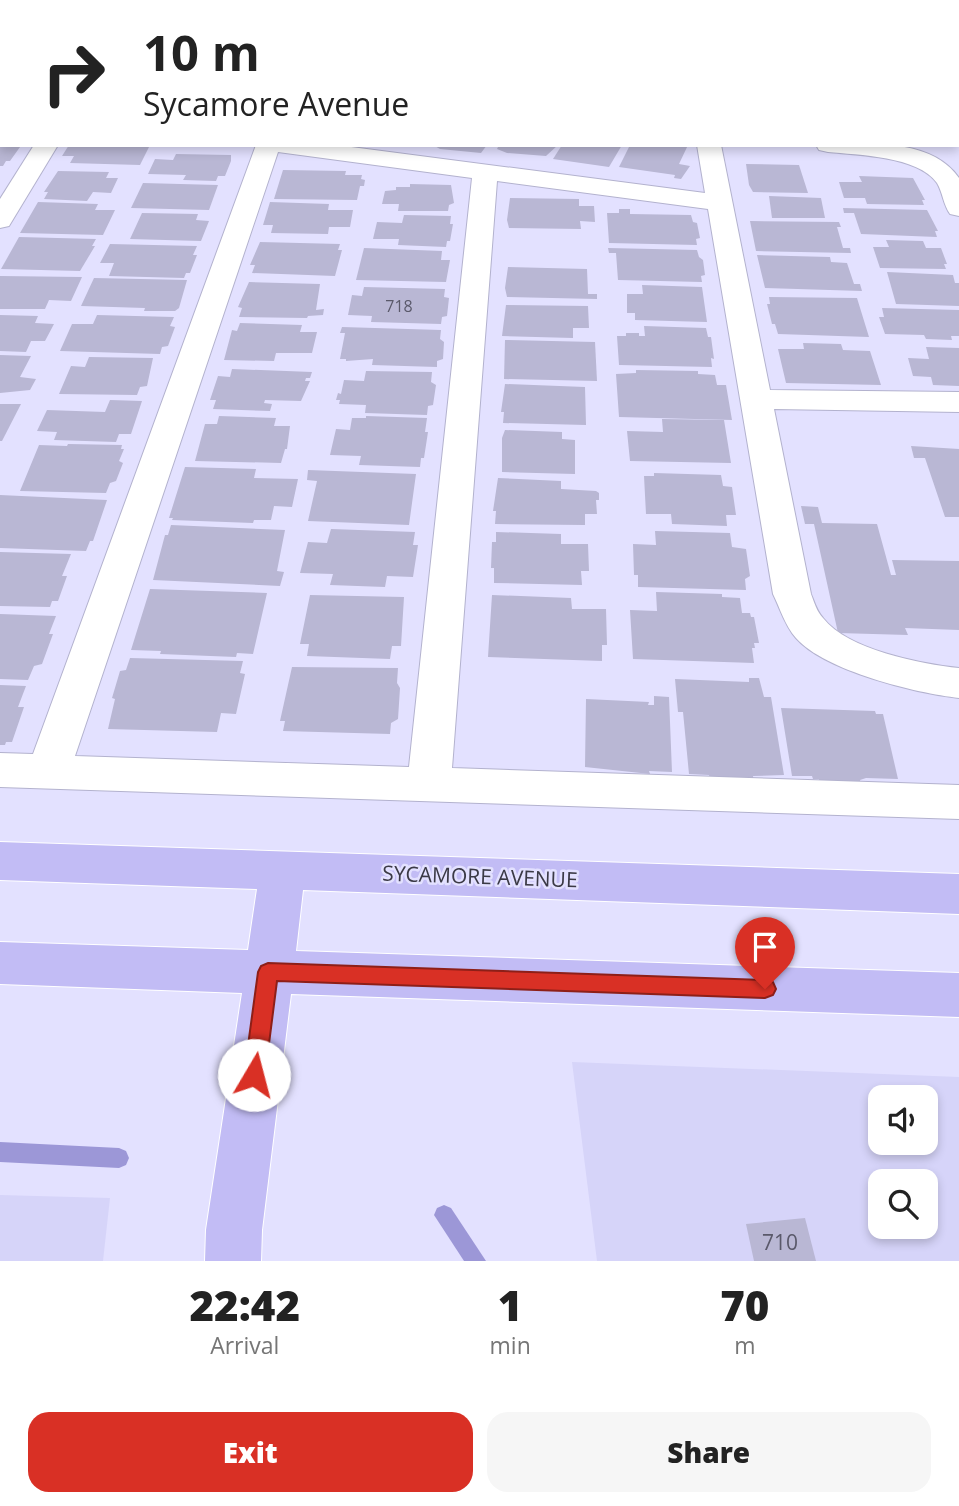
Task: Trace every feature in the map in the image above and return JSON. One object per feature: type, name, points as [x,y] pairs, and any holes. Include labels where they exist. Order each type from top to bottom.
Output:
[{"type":"main road","name":"SYCAMORE AVENUE","points":[[0,861],[959,894]]},
{"type":"main road","points":[[233,1261],[234,1230],[283,869]]},
{"type":"main road","points":[[0,963],[959,995]]},
{"type":"lane","points":[[0,220],[46,147]]},
{"type":"lane","points":[[48,772],[267,147]]},
{"type":"lane","points":[[293,147],[721,203]]},
{"type":"lane","points":[[709,147],[792,594],[810,629],[844,653],[935,682],[959,683]]},
{"type":"lane","points":[[845,147],[896,153],[923,162],[946,178],[959,208]]},
{"type":"lane","points":[[429,785],[485,173]]},
{"type":"lane","points":[[754,399],[959,402]]},
{"type":"lane","points":[[0,770],[959,802]]},
{"type":"shaded area","points":[[572,1062],[959,1077],[959,1261],[597,1261]]},
{"type":"shaded area","points":[[0,1195],[110,1198],[103,1261],[0,1261]]},
{"type":"building","points":[[0,147],[20,147],[10,161],[0,166]]},
{"type":"building","points":[[68,147],[149,147],[140,165],[70,163],[74,156],[62,156]]},
{"type":"building","points":[[436,147],[486,147],[481,153]]},
{"type":"building","points":[[556,147],[546,156],[507,153],[497,149]]},
{"type":"building","points":[[561,147],[621,147],[609,167],[553,159]]},
{"type":"building","points":[[629,147],[687,147],[679,164],[690,166],[681,179],[674,178],[675,175],[619,167]]},
{"type":"building","points":[[176,154],[231,155],[231,161],[225,176],[218,176],[216,181],[183,180],[186,175],[148,174],[155,159],[173,160]]},
{"type":"building","points":[[746,164],[799,165],[808,193],[753,192],[749,185]]},
{"type":"building","points":[[283,170],[346,171],[345,175],[362,175],[361,179],[365,180],[364,186],[360,186],[357,200],[274,199]]},
{"type":"building","points":[[58,171],[109,172],[106,178],[118,178],[111,193],[93,192],[87,201],[44,199],[48,192],[44,192]]},
{"type":"building","points":[[859,176],[913,178],[925,200],[922,200],[924,205],[867,204],[865,198],[844,198],[839,182],[862,182]]},
{"type":"building","points":[[143,183],[218,185],[209,210],[131,208]]},
{"type":"building","points":[[410,184],[451,185],[454,203],[449,205],[448,211],[398,211],[399,204],[382,204],[385,191],[396,190],[396,187],[410,187]]},
{"type":"building","points":[[769,196],[821,198],[825,218],[772,218]]},
{"type":"building","points":[[510,198],[579,199],[579,206],[594,206],[595,222],[580,221],[581,229],[509,228],[507,220]]},
{"type":"building","points":[[38,202],[98,204],[95,210],[115,210],[103,235],[20,233]]},
{"type":"building","points":[[270,202],[329,204],[328,210],[353,210],[350,227],[329,227],[328,234],[271,233],[273,225],[263,225]]},
{"type":"building","points":[[843,208],[927,210],[938,231],[935,231],[937,237],[861,234],[854,213],[844,213]]},
{"type":"building","points":[[619,209],[630,209],[630,214],[691,215],[693,222],[697,223],[700,238],[696,239],[697,245],[609,243],[607,213],[619,213]]},
{"type":"building","points":[[142,213],[198,214],[196,220],[209,221],[201,241],[130,239]]},
{"type":"building","points":[[404,215],[451,216],[450,224],[453,224],[450,241],[447,241],[446,247],[398,245],[399,239],[373,239],[377,222],[402,223]]},
{"type":"building","points":[[750,221],[839,222],[841,227],[837,227],[843,248],[850,248],[851,253],[756,251]]},
{"type":"building","points":[[19,237],[96,239],[92,246],[95,246],[80,271],[1,269]]},
{"type":"building","points":[[886,240],[923,241],[926,248],[941,248],[947,264],[944,264],[946,269],[880,268],[873,247],[889,247]]},
{"type":"building","points":[[260,242],[340,244],[338,250],[342,250],[335,276],[252,273],[255,265],[250,265]]},
{"type":"building","points":[[110,244],[197,246],[193,255],[197,255],[190,273],[186,273],[184,278],[109,276],[114,263],[100,263]]},
{"type":"building","points":[[364,248],[442,251],[441,260],[450,260],[446,282],[356,280]]},
{"type":"building","points":[[608,248],[697,250],[703,260],[705,275],[701,276],[702,282],[618,280],[616,253],[609,253]]},
{"type":"building","points":[[757,255],[830,257],[831,262],[847,263],[854,284],[860,284],[862,291],[765,288]]},
{"type":"building","points":[[508,267],[587,269],[588,294],[597,294],[597,299],[507,297],[505,288]]},
{"type":"building","points":[[887,272],[953,275],[955,283],[959,283],[959,306],[896,304]]},
{"type":"building","points":[[0,276],[82,277],[71,301],[49,300],[45,309],[0,309]]},
{"type":"building","points":[[94,278],[187,280],[179,308],[175,311],[144,311],[145,308],[81,306]]},
{"type":"building","points":[[249,282],[320,284],[316,310],[324,309],[323,315],[307,318],[239,317],[242,308],[238,307]]},
{"type":"building","points":[[642,285],[702,287],[707,322],[635,320],[635,313],[627,313],[627,294],[643,294]]},
{"type":"building","points":[[364,287],[445,289],[444,297],[449,298],[447,316],[442,317],[441,324],[371,322],[372,316],[348,315],[352,295],[362,296]]},
{"type":"building","points":[[769,297],[857,298],[869,337],[778,334],[775,324],[772,324],[767,304],[770,304]]},
{"type":"building","points":[[506,305],[588,306],[589,328],[573,328],[573,338],[502,336]]},
{"type":"building","points":[[882,308],[959,310],[959,336],[951,336],[952,340],[926,339],[924,335],[885,334],[879,317],[884,317]]},
{"type":"building","points":[[0,315],[38,316],[35,323],[54,324],[45,341],[31,341],[26,352],[0,351]]},
{"type":"building","points":[[97,315],[174,317],[170,326],[175,327],[168,346],[162,347],[160,354],[60,351],[72,324],[93,324]]},
{"type":"building","points":[[240,323],[302,325],[300,332],[317,332],[312,353],[276,353],[274,361],[224,360],[232,330],[237,331]]},
{"type":"building","points":[[644,326],[706,328],[708,337],[711,337],[714,359],[711,358],[712,367],[619,365],[617,336],[639,333],[639,336],[645,336]]},
{"type":"building","points":[[342,327],[441,330],[440,339],[444,342],[443,359],[437,361],[437,367],[372,365],[373,359],[346,361],[340,359],[345,333],[340,333]]},
{"type":"building","points":[[505,340],[595,342],[597,381],[504,379]]},
{"type":"building","points":[[803,343],[841,344],[843,350],[870,351],[881,385],[786,383],[778,349],[804,349]]},
{"type":"building","points":[[926,347],[959,348],[959,386],[933,385],[931,377],[913,376],[908,358],[929,359]]},
{"type":"building","points":[[0,355],[31,356],[20,377],[36,379],[30,390],[0,393]]},
{"type":"building","points":[[89,357],[153,358],[147,386],[140,387],[137,395],[59,394],[71,366],[85,367]]},
{"type":"building","points":[[232,369],[312,372],[310,378],[306,378],[305,381],[310,381],[301,401],[265,400],[264,403],[272,404],[270,411],[213,409],[216,400],[210,400],[218,376],[230,377]]},
{"type":"building","points":[[636,370],[698,371],[698,374],[715,375],[717,385],[726,385],[732,420],[619,417],[616,374],[636,373]]},
{"type":"building","points":[[366,371],[432,372],[431,382],[436,385],[433,405],[428,406],[427,415],[365,413],[366,405],[339,404],[340,400],[336,400],[338,393],[341,394],[344,380],[364,381]]},
{"type":"building","points":[[505,384],[585,387],[586,425],[503,423],[504,412],[501,412]]},
{"type":"building","points":[[110,400],[142,401],[131,434],[119,434],[116,442],[54,440],[57,432],[37,431],[47,410],[105,412]]},
{"type":"building","points":[[0,404],[21,404],[2,441],[0,441]]},
{"type":"building","points":[[219,416],[276,418],[274,426],[290,426],[287,449],[281,463],[195,461],[205,424],[217,424]]},
{"type":"building","points":[[352,418],[427,418],[425,432],[428,432],[420,467],[359,465],[361,456],[330,455],[336,429],[350,430]]},
{"type":"building","points":[[662,419],[724,420],[731,463],[630,461],[627,431],[663,432]]},
{"type":"building","points":[[505,430],[562,432],[562,439],[575,440],[575,474],[502,472],[502,438]]},
{"type":"building","points":[[39,445],[122,445],[121,449],[124,449],[119,461],[123,463],[116,481],[110,483],[106,493],[20,491]]},
{"type":"building","points":[[911,446],[959,449],[959,517],[945,517],[925,458],[914,458]]},
{"type":"building","points":[[185,467],[256,469],[254,478],[298,479],[292,507],[274,506],[271,520],[254,520],[253,523],[172,520],[173,518],[169,518]]},
{"type":"building","points":[[308,470],[416,474],[409,525],[308,521],[317,481],[307,480]]},
{"type":"building","points":[[654,473],[721,475],[723,486],[732,487],[736,515],[726,515],[727,526],[672,524],[671,514],[646,514],[644,476],[654,476]]},
{"type":"building","points":[[498,478],[561,481],[561,489],[596,491],[599,493],[599,500],[596,500],[597,514],[585,514],[585,525],[495,524],[496,511],[493,511]]},
{"type":"building","points":[[0,495],[107,500],[93,541],[90,541],[86,551],[0,548]]},
{"type":"building","points":[[801,506],[818,507],[822,523],[877,524],[891,575],[896,575],[892,560],[959,561],[959,630],[905,628],[908,635],[838,633],[814,524],[805,524]]},
{"type":"building","points":[[171,525],[285,530],[277,571],[284,572],[280,586],[153,580],[165,535],[168,535]]},
{"type":"building","points":[[331,529],[415,532],[413,545],[418,545],[413,577],[387,576],[385,587],[330,585],[333,574],[300,573],[308,542],[327,543]]},
{"type":"building","points":[[655,531],[730,533],[732,547],[746,549],[750,576],[745,579],[746,590],[638,587],[638,575],[634,575],[633,544],[656,545]]},
{"type":"building","points":[[496,532],[561,534],[561,544],[588,544],[589,571],[581,571],[582,585],[494,583],[494,568],[491,568],[492,542],[496,542]]},
{"type":"building","points":[[0,552],[71,554],[62,576],[67,576],[58,601],[52,601],[50,607],[0,606]]},
{"type":"building","points":[[150,589],[267,593],[253,654],[237,653],[236,657],[131,650]]},
{"type":"building","points":[[656,592],[722,594],[722,597],[740,598],[742,613],[750,613],[751,617],[754,617],[759,643],[754,643],[755,648],[752,648],[754,663],[633,659],[630,610],[657,611]]},
{"type":"building","points":[[310,595],[404,597],[401,646],[392,646],[390,659],[307,656],[309,644],[300,644]]},
{"type":"building","points":[[492,595],[571,598],[572,609],[606,609],[607,645],[602,645],[602,661],[488,657]]},
{"type":"building","points":[[0,614],[56,616],[49,634],[53,634],[42,664],[34,666],[28,680],[0,679]]},
{"type":"building","points":[[130,658],[243,661],[240,673],[245,674],[236,714],[221,713],[217,732],[108,729],[115,699],[112,698],[120,671],[126,670]]},
{"type":"building","points":[[292,667],[398,668],[398,719],[391,723],[390,734],[283,731],[285,721],[280,721]]},
{"type":"building","points":[[749,678],[759,678],[764,697],[771,697],[784,775],[753,776],[754,782],[710,781],[709,775],[689,774],[683,712],[678,712],[675,679],[749,682]]},
{"type":"building","points":[[0,685],[26,686],[18,707],[24,707],[12,742],[6,742],[5,745],[0,745]]},
{"type":"building","points":[[654,696],[669,697],[672,772],[649,771],[650,774],[585,767],[586,699],[649,702],[648,705],[654,705]]},
{"type":"building","points":[[781,708],[875,711],[876,714],[883,714],[898,779],[866,778],[860,780],[861,784],[819,783],[819,779],[813,779],[812,776],[792,776]]},
{"type":"building","points":[[805,1218],[816,1261],[754,1261],[746,1224]]},
{"type":"waterway","points":[[0,1152],[119,1158]]},
{"type":"waterway","points":[[444,1215],[476,1261]]},
{"type":"route","points":[[254,1075],[268,972],[765,989]]}]
